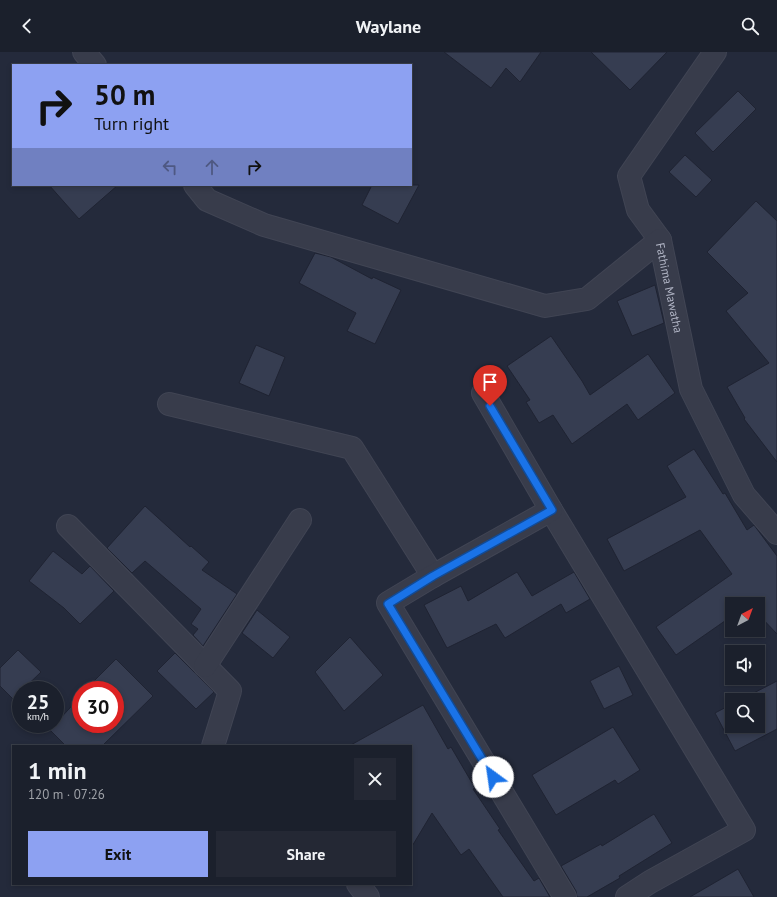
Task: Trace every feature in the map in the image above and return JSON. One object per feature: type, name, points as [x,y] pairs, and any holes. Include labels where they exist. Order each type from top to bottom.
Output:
[{"type":"street","points":[[84,52],[94,64]]},
{"type":"street","name":"Fathima Mawatha","points":[[704,56],[629,176],[638,210],[660,240],[691,389],[744,495],[777,533]]},
{"type":"street","points":[[196,186],[207,200],[264,226],[545,306],[587,299],[660,240]]},
{"type":"street","points":[[483,393],[744,830],[655,890],[627,897]]},
{"type":"street","points":[[169,404],[352,448],[433,576]]},
{"type":"street","points":[[552,510],[433,576],[388,604],[565,897]]},
{"type":"street","points":[[205,666],[300,520]]},
{"type":"street","points":[[68,526],[230,691],[213,745]]},
{"type":"street","points":[[359,885],[368,897]]},
{"type":"building","points":[[444,52],[541,52],[520,82],[506,68],[491,88]]},
{"type":"building","points":[[591,52],[667,52],[630,90]]},
{"type":"building","points":[[738,91],[756,109],[713,152],[695,133]]},
{"type":"building","points":[[685,155],[712,180],[696,197],[669,172]]},
{"type":"building","points":[[419,185],[398,224],[362,205],[372,186]]},
{"type":"building","points":[[50,186],[117,186],[79,219]]},
{"type":"building","points":[[756,201],[777,221],[777,462],[744,419],[745,418],[727,387],[769,363],[726,311],[748,293],[707,252]]},
{"type":"building","points":[[315,253],[331,257],[372,279],[373,277],[401,290],[375,344],[347,331],[356,313],[299,283]]},
{"type":"building","points":[[655,285],[664,323],[632,336],[617,301]]},
{"type":"building","points":[[551,336],[590,395],[648,354],[675,393],[638,420],[627,404],[572,444],[553,415],[539,423],[526,402],[530,400],[507,366]]},
{"type":"building","points":[[256,345],[285,357],[269,396],[239,383]]},
{"type":"building","points":[[694,449],[723,494],[725,493],[747,530],[754,525],[777,556],[777,634],[765,621],[765,597],[725,597],[725,621],[676,655],[656,627],[732,574],[700,530],[624,571],[607,539],[686,497],[667,466]]},
{"type":"building","points":[[145,506],[190,547],[191,546],[209,562],[202,570],[237,594],[203,646],[193,635],[198,629],[191,624],[201,609],[145,561],[132,573],[107,548]]},
{"type":"building","points":[[53,551],[82,574],[90,566],[114,591],[80,624],[64,608],[29,581]]},
{"type":"building","points":[[517,572],[532,596],[574,572],[590,599],[566,613],[561,604],[505,638],[496,624],[447,648],[424,605],[461,586],[468,601]]},
{"type":"building","points":[[257,610],[290,637],[273,658],[242,633]]},
{"type":"building","points":[[350,637],[383,675],[344,711],[315,672]]},
{"type":"building","points":[[18,650],[41,672],[32,681],[12,681],[12,698],[0,686],[0,668]]},
{"type":"building","points":[[175,653],[214,692],[196,709],[157,671]]},
{"type":"building","points":[[116,659],[153,696],[124,724],[124,681],[94,681]]},
{"type":"building","points":[[619,666],[633,695],[604,709],[590,681]]},
{"type":"building","points":[[777,681],[777,729],[735,751],[726,733],[765,733],[765,693],[754,693]]},
{"type":"building","points":[[423,705],[448,749],[451,747],[475,788],[473,789],[500,829],[498,830],[534,881],[539,878],[550,897],[503,897],[469,849],[461,855],[432,813],[412,846],[412,745],[351,745]]},
{"type":"building","points":[[72,706],[72,733],[115,733],[103,745],[65,745],[53,733],[64,733],[64,714]]},
{"type":"building","points":[[725,708],[725,732],[715,713]]},
{"type":"building","points":[[613,727],[640,770],[618,784],[615,780],[556,815],[532,775]]},
{"type":"building","points":[[654,814],[672,843],[619,876],[620,878],[587,897],[577,897],[576,891],[561,866],[601,844],[602,846]]},
{"type":"building","points":[[738,869],[754,897],[690,897]]},
{"type":"route","points":[[490,406],[552,510],[433,576],[388,604],[493,777]]}]
